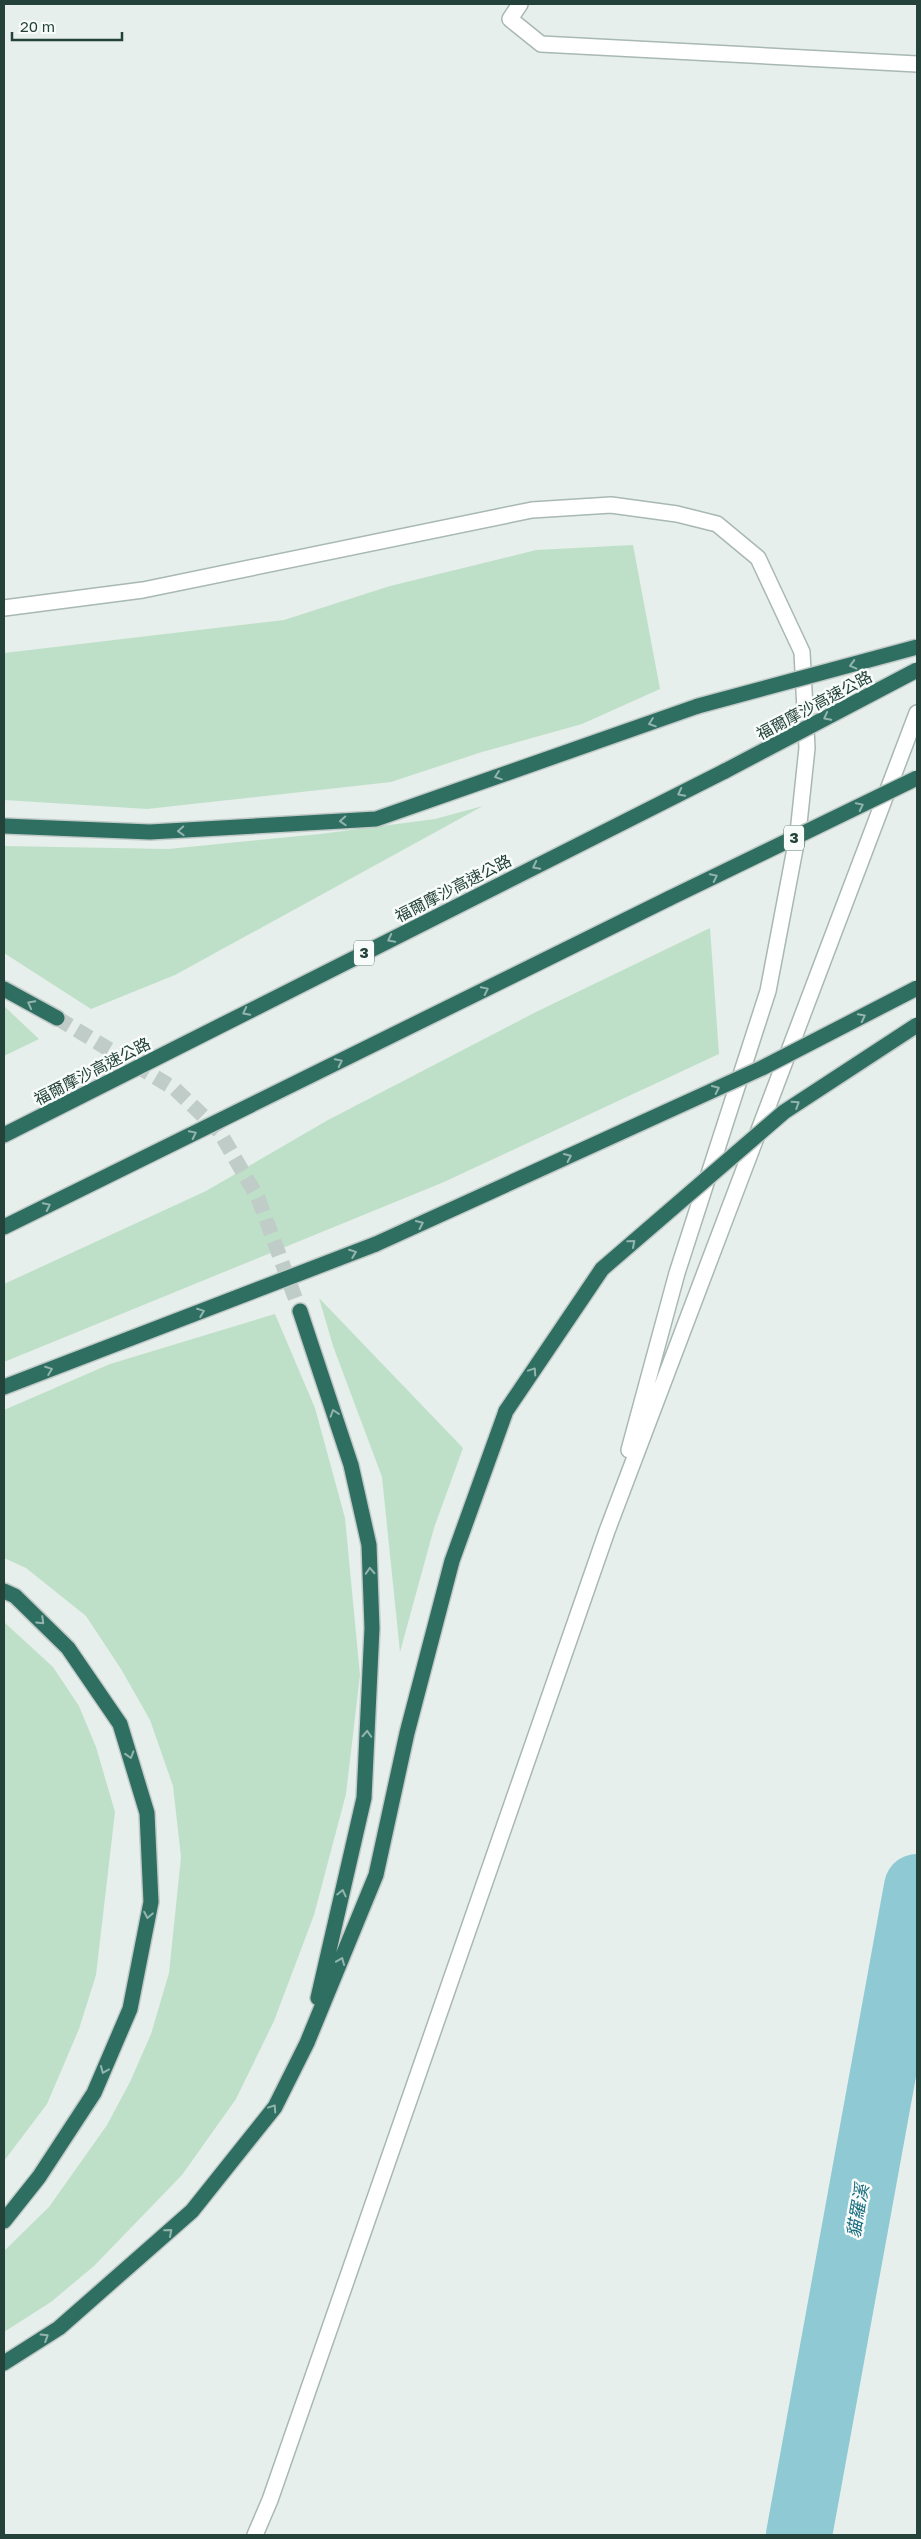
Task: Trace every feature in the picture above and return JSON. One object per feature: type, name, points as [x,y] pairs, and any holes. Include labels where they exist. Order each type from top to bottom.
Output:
[{"type":"highway","points":[[4,826],[150,832],[376,819],[698,706],[917,647]]},
{"type":"highway","name":"福爾摩沙高速公路","points":[[4,1135],[725,771],[917,670]]},
{"type":"highway","name":"3","points":[[4,1227],[917,778]]},
{"type":"highway","points":[[4,1388],[376,1244],[762,1068],[917,988]]},
{"type":"highway","points":[[4,989],[57,1018]]},
{"type":"highway","points":[[4,2363],[59,2328],[192,2211],[275,2107],[307,2043],[376,1875],[407,1733],[452,1561],[506,1411],[602,1269],[784,1112],[917,1024]]},
{"type":"highway","points":[[300,1310],[351,1465],[369,1545],[372,1628],[364,1798],[307,2043]]},
{"type":"highway","points":[[4,1591],[15,1596],[68,1648],[120,1724],[147,1813],[151,1902],[130,2009],[94,2093],[39,2177],[4,2221]]},
{"type":"street","points":[[520,4],[510,19],[541,44],[917,64]]},
{"type":"street","points":[[4,608],[143,590],[532,510],[611,505],[676,514],[717,524],[758,558],[802,652],[807,748],[798,833],[768,991],[677,1273],[607,1531]]},
{"type":"street","points":[[255,2535],[270,2500],[607,1531],[917,713]]},
{"type":"green space","points":[[633,545],[660,689],[582,724],[482,752],[391,782],[147,809],[4,800],[4,653],[284,620],[390,586],[536,550]]},
{"type":"green space","points":[[483,806],[175,975],[91,1009],[4,953],[4,846],[168,849],[320,834],[435,819]]},
{"type":"green space","points":[[710,928],[719,1054],[444,1182],[4,1362],[4,1284],[206,1191],[328,1120],[536,1012]]},
{"type":"green space","points":[[4,1006],[39,1039],[4,1056]]},
{"type":"green space","points":[[319,1298],[463,1448],[434,1528],[400,1652],[382,1477],[333,1346]]},
{"type":"green space","points":[[275,1314],[315,1408],[345,1518],[360,1675],[346,1794],[314,1915],[274,2021],[236,2099],[182,2175],[94,2266],[51,2302],[4,2332],[4,2251],[49,2207],[107,2125],[130,2082],[151,2034],[169,1973],[181,1857],[173,1786],[150,1720],[121,1669],[86,1616],[26,1568],[4,1558],[4,1410],[110,1364]]},
{"type":"green space","points":[[4,1622],[53,1667],[79,1706],[96,1747],[115,1812],[96,1975],[79,2029],[47,2104],[4,2161]]},
{"type":"waterway","name":"貓羅溪","points":[[799,2535],[917,1887]]},
{"type":"tunnel","points":[[57,1018],[175,1089],[219,1131],[258,1198],[300,1311]]}]
